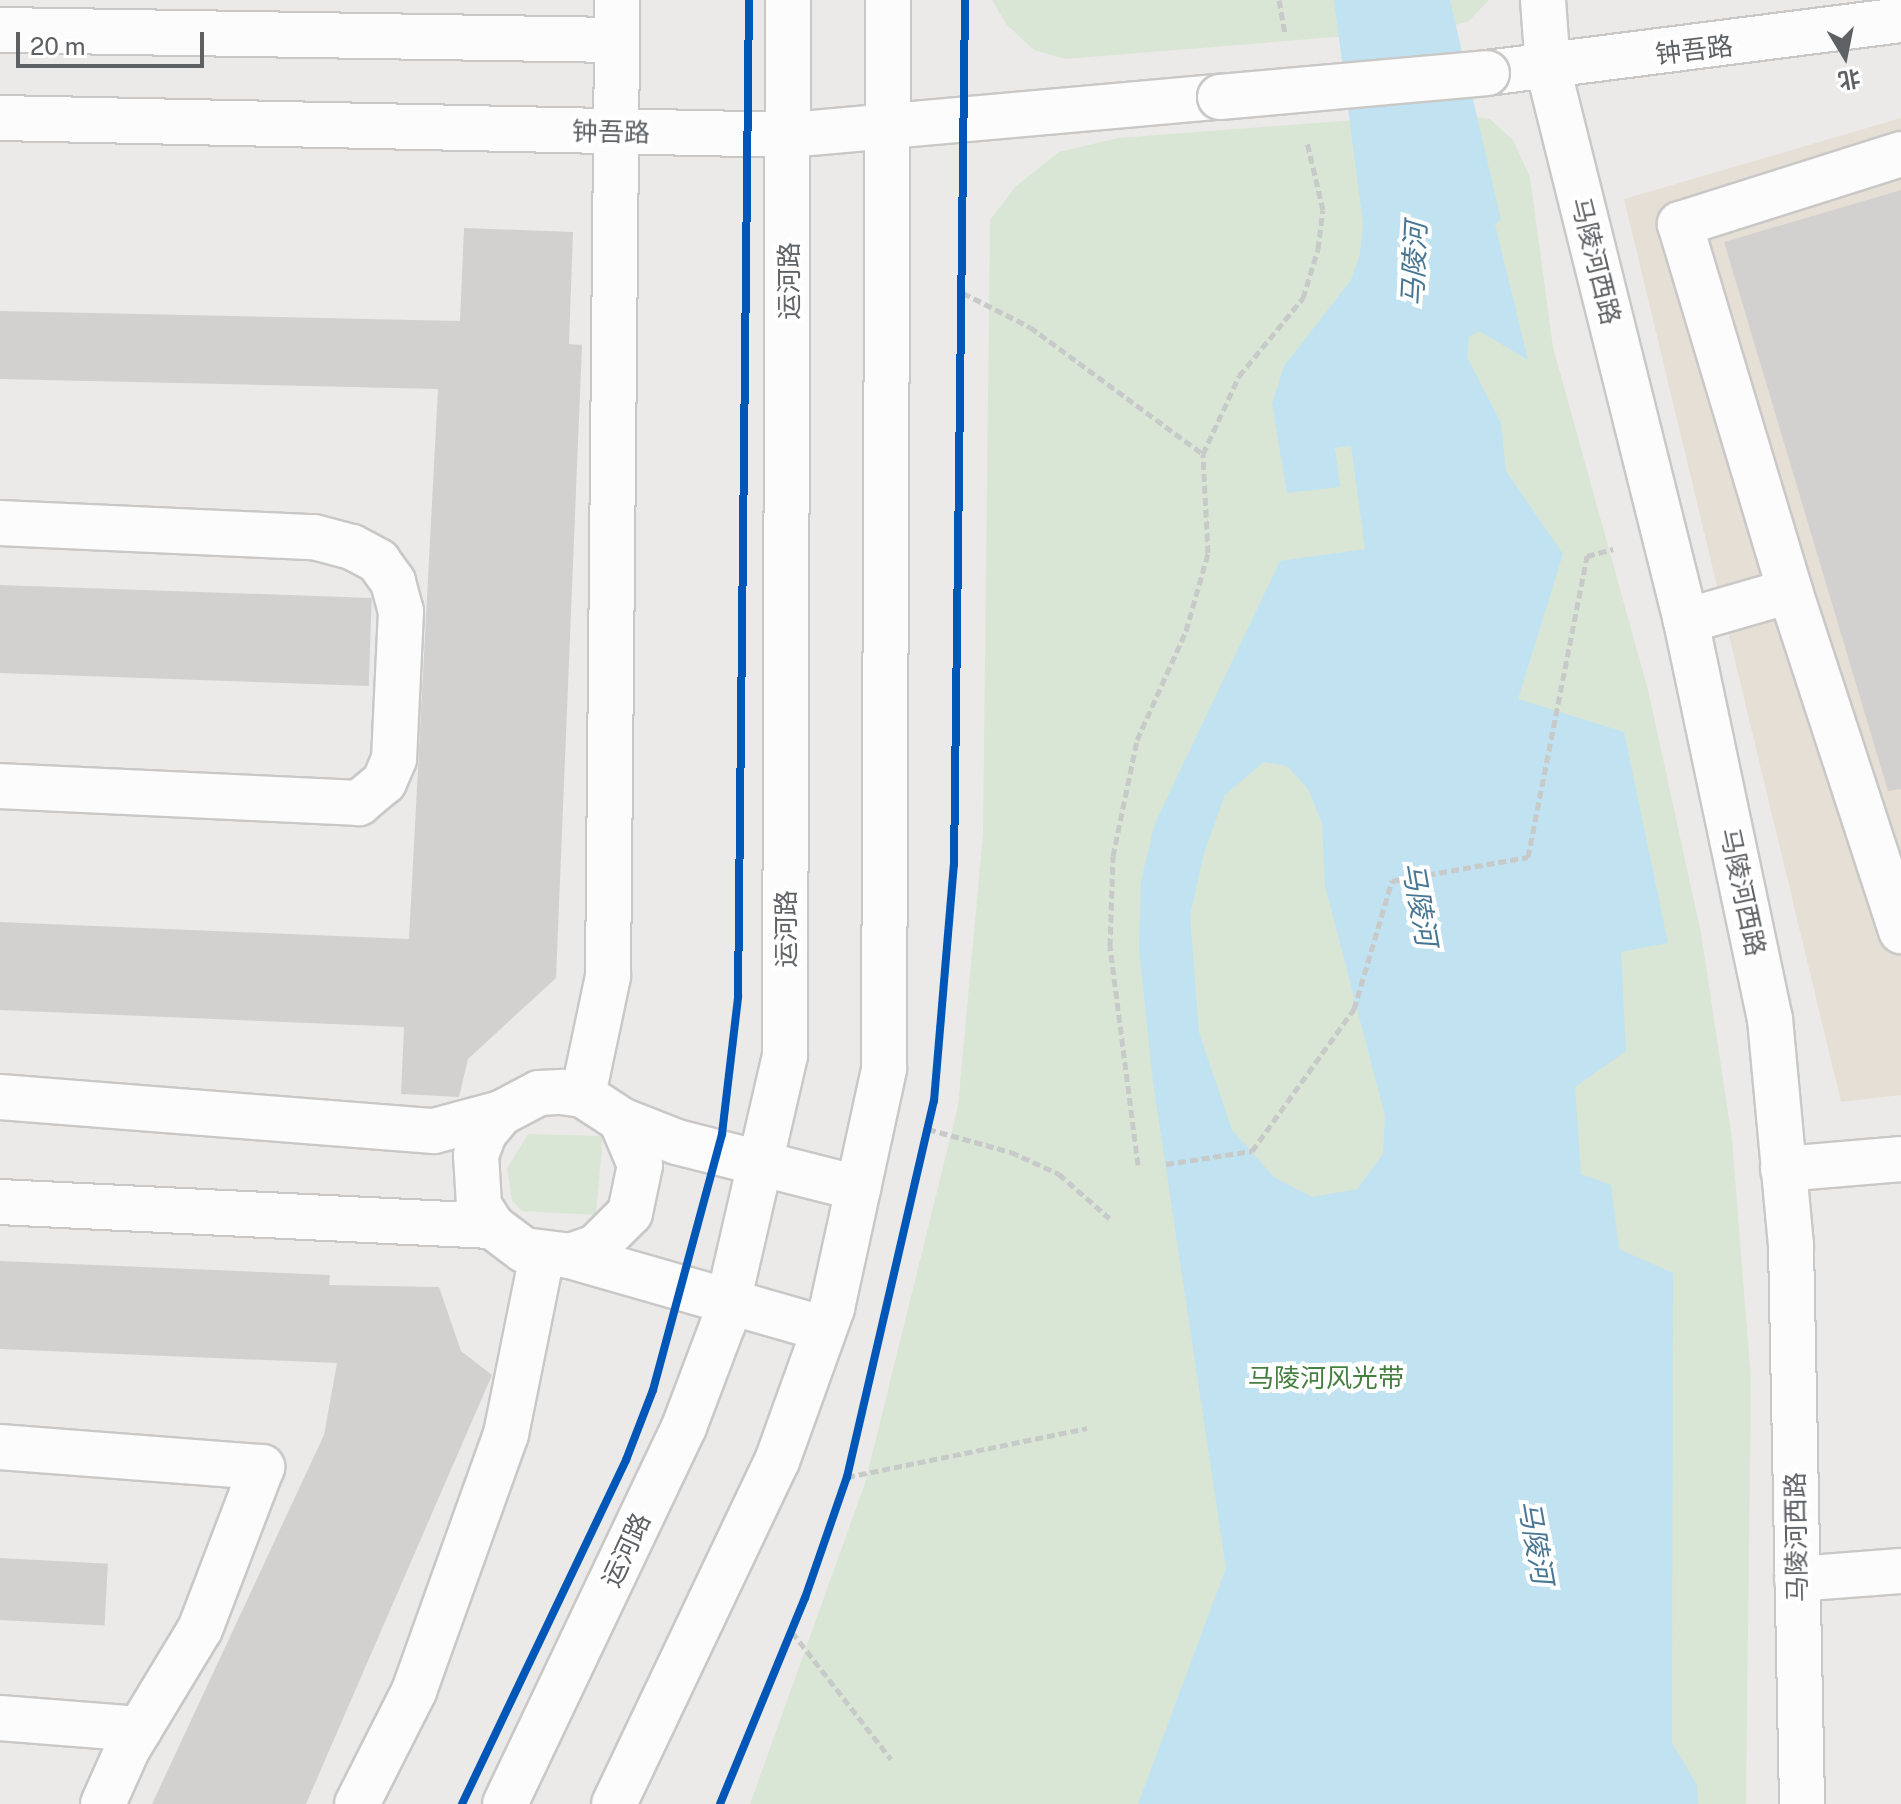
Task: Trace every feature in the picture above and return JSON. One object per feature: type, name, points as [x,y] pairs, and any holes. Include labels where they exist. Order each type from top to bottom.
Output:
[{"type":"street","name":"运河路","points":[[505,1804],[684,1427],[730,1303],[785,1056],[788,0]]},
{"type":"street","points":[[614,1804],[777,1461],[824,1329],[884,1069],[888,0]]},
{"type":"street","name":"马陵河西路","points":[[1543,0],[1548,68],[1686,621],[1770,1019],[1791,1245],[1802,1804]]},
{"type":"street","points":[[0,30],[617,20],[608,976],[583,1095]]},
{"type":"street","name":"钟吾路","points":[[0,118],[790,135],[1548,68],[1901,20]]},
{"type":"street","points":[[1901,154],[1680,224],[1790,591],[1901,931]]},
{"type":"street","points":[[0,523],[314,537],[352,547],[378,561],[393,582],[401,611],[394,759],[384,782],[359,803],[0,786]]},
{"type":"street","points":[[1686,621],[1790,591]]},
{"type":"street","points":[[0,1097],[434,1131],[501,1113],[539,1093],[583,1095],[621,1120],[677,1142],[858,1188]]},
{"type":"street","points":[[501,1113],[485,1132],[476,1155],[479,1205],[492,1226],[524,1250],[824,1329]]},
{"type":"street","points":[[556,1256],[596,1247],[630,1213],[640,1165],[621,1120]]},
{"type":"street","points":[[1783,1169],[1901,1159]]},
{"type":"street","points":[[0,1202],[492,1226]]},
{"type":"street","points":[[357,1804],[414,1691],[506,1434],[556,1256]]},
{"type":"street","points":[[0,1447],[262,1467],[200,1629],[140,1729],[103,1804]]},
{"type":"street","points":[[1797,1579],[1901,1571]]},
{"type":"street","points":[[0,1718],[140,1729]]},
{"type":"path","points":[[1138,1165],[1110,946],[1113,856],[1137,740],[1186,631],[1208,553],[1203,454],[1239,376],[1303,298],[1318,249],[1323,210],[1295,91],[1279,0]]},
{"type":"path","points":[[962,308],[963,277]]},
{"type":"path","points":[[963,293],[1030,327],[1203,454]]},
{"type":"path","points":[[1166,1164],[1252,1151],[1354,1009],[1392,881],[1528,857],[1587,556],[1664,534]]},
{"type":"path","points":[[925,1143],[931,1115]]},
{"type":"path","points":[[928,1129],[1011,1152],[1059,1174],[1109,1218]]},
{"type":"path","points":[[847,1477],[1087,1428]]},
{"type":"path","points":[[842,1490],[850,1461]]},
{"type":"path","points":[[786,1646],[796,1621]]},
{"type":"path","points":[[792,1632],[891,1759]]},
{"type":"shaded area","points":[[1901,118],[1901,1095],[1841,1102],[1624,199]]},
{"type":"green space","points":[[992,0],[1489,0],[1469,21],[1446,28],[1065,59],[1034,50],[1006,24]]},
{"type":"green space","name":"马陵河风光带","points":[[1446,113],[1490,119],[1513,140],[1530,177],[1553,347],[1648,690],[1701,933],[1732,1139],[1751,1380],[1746,1804],[750,1804],[865,1483],[958,1106],[983,834],[990,220],[1016,186],[1059,152],[1118,138]]},
{"type":"green space","points":[[528,1134],[603,1136],[596,1215],[522,1211],[512,1200],[507,1168]]},
{"type":"water","name":"马陵河","points":[[1334,0],[1450,0],[1501,220],[1495,224],[1528,360],[1479,331],[1469,337],[1467,357],[1501,423],[1506,471],[1563,554],[1518,699],[1624,732],[1668,943],[1621,952],[1626,1051],[1575,1087],[1581,1174],[1611,1185],[1619,1249],[1673,1273],[1672,1743],[1697,1785],[1698,1804],[1138,1804],[1226,1568],[1153,1082],[1139,949],[1141,881],[1155,823],[1280,561],[1365,549],[1351,446],[1335,448],[1340,487],[1287,493],[1272,404],[1284,366],[1351,280],[1360,254],[1363,224]],"holes":[[[1264,762],[1287,766],[1308,789],[1322,823],[1325,886],[1385,1116],[1383,1154],[1357,1189],[1312,1197],[1274,1177],[1232,1130],[1199,1032],[1190,915],[1204,853],[1225,795]]]},
{"type":"building","points":[[1901,190],[1901,789],[1888,791],[1724,242]]},
{"type":"building","points":[[464,228],[573,232],[569,344],[582,345],[556,978],[468,1059],[459,1097],[401,1094],[404,1027],[0,1010],[0,922],[409,939],[438,389],[0,379],[0,311],[460,321]]},
{"type":"building","points":[[0,585],[372,598],[369,686],[0,673]]},
{"type":"building","points":[[0,1261],[330,1275],[329,1285],[439,1287],[461,1351],[492,1375],[306,1804],[152,1804],[324,1435],[337,1363],[0,1349]]},
{"type":"building","points":[[0,1558],[108,1564],[105,1626],[0,1620]]},
{"type":"cycle path","points":[[462,1804],[626,1460],[653,1390],[722,1134],[738,997],[749,0]]},
{"type":"cycle path","points":[[720,1804],[805,1598],[847,1477],[934,1101],[954,865],[965,0]]}]
